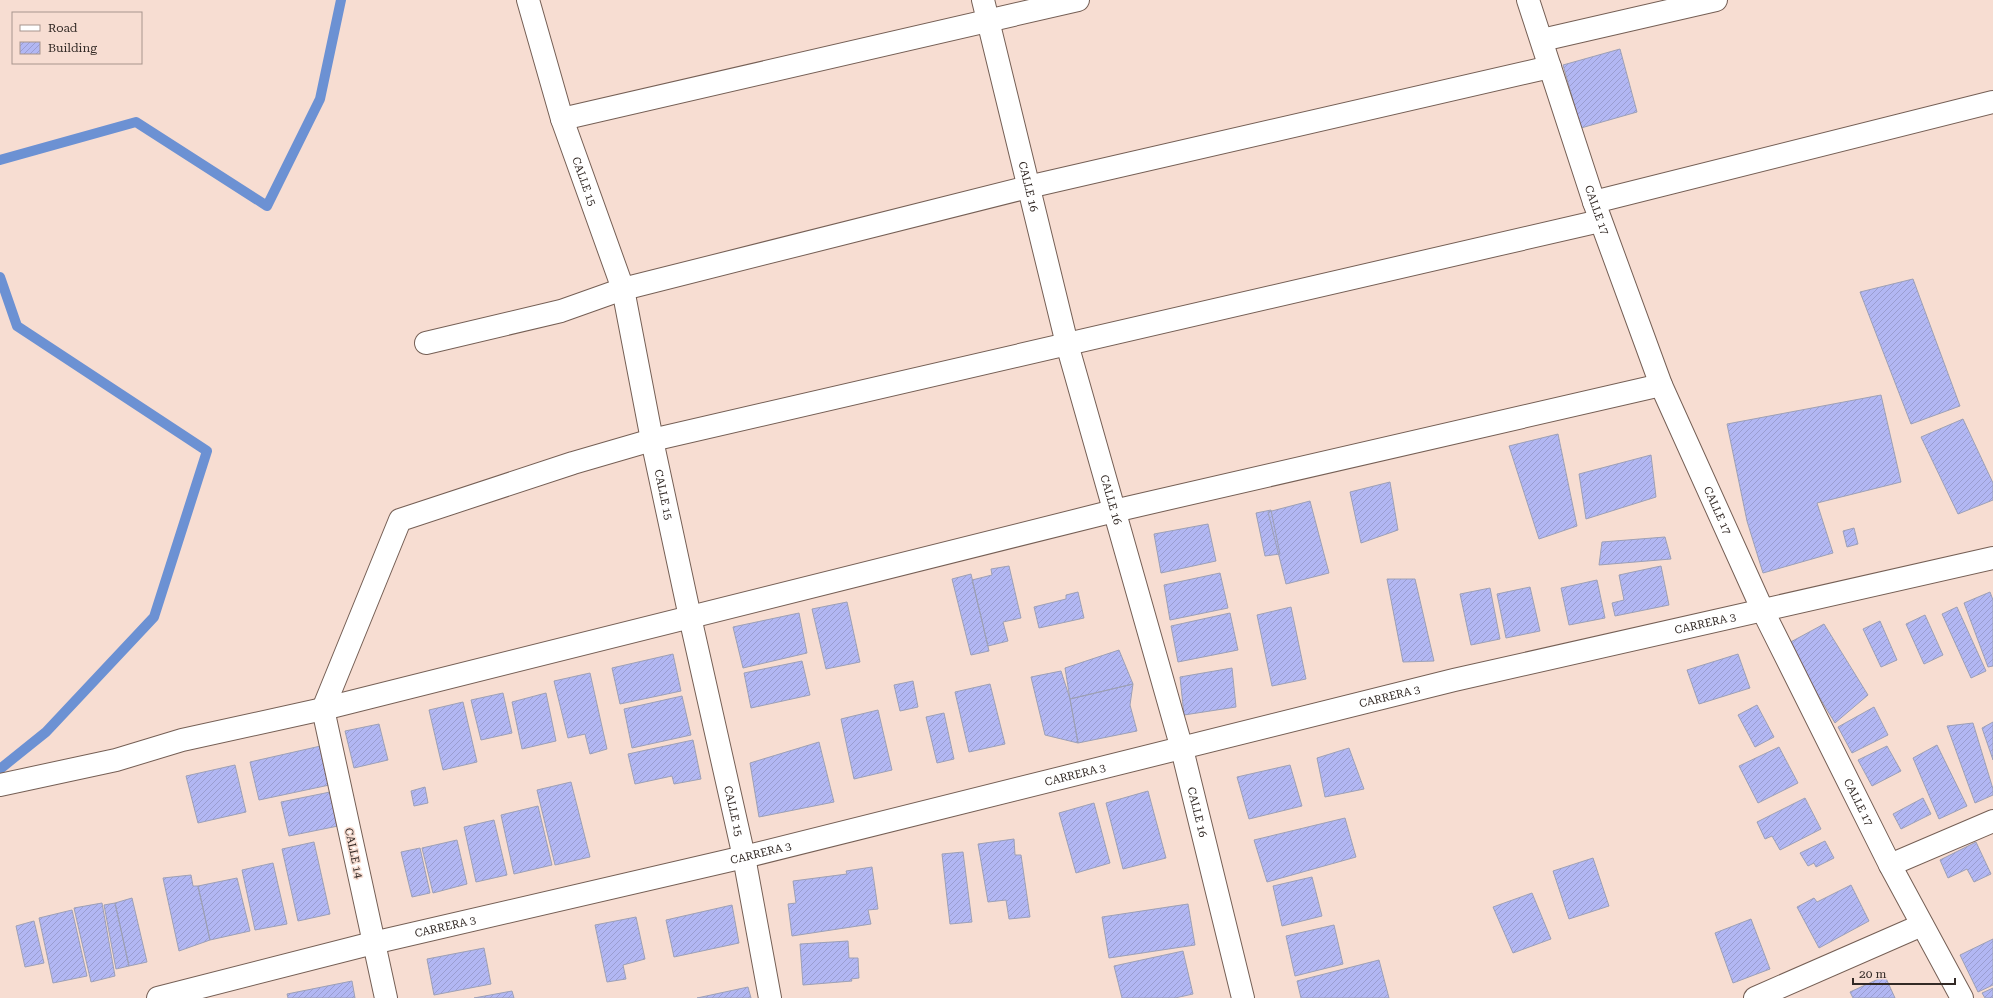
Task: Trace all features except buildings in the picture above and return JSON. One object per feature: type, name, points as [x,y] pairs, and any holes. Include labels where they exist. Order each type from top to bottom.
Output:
[{"type":"street","name":"CALLE 15","points":[[528,0],[562,119],[623,289],[652,440],[744,857],[770,998]]},
{"type":"street","name":"CALLE 16","points":[[982,0],[1067,344],[1182,749],[1244,998]]},
{"type":"street","points":[[562,119],[1078,0]]},
{"type":"street","name":"CALLE 17","points":[[1528,0],[1597,212],[1661,385],[1763,611],[1890,865],[1962,998]]},
{"type":"street","points":[[1542,40],[1716,0]]},
{"type":"street","points":[[426,343],[561,311],[623,289],[1028,187],[1550,66]]},
{"type":"street","points":[[323,709],[400,520],[573,463],[652,440],[1067,344],[1597,212],[1993,102]]},
{"type":"street","points":[[0,785],[116,760],[182,740],[323,709],[1114,511],[1661,385]]},
{"type":"street","name":"CARRERA 3","points":[[158,998],[373,943],[744,857],[1454,680],[1993,558]]},
{"type":"street","name":"CALLE 14","points":[[323,709],[386,998]]},
{"type":"street","points":[[1890,865],[1993,821]]},
{"type":"street","points":[[1755,998],[1922,925]]},
{"type":"waterway","points":[[0,160],[136,122],[267,206],[320,99],[341,0]]},
{"type":"waterway","points":[[0,277],[17,326],[207,451],[154,617],[46,732],[0,769]]}]
